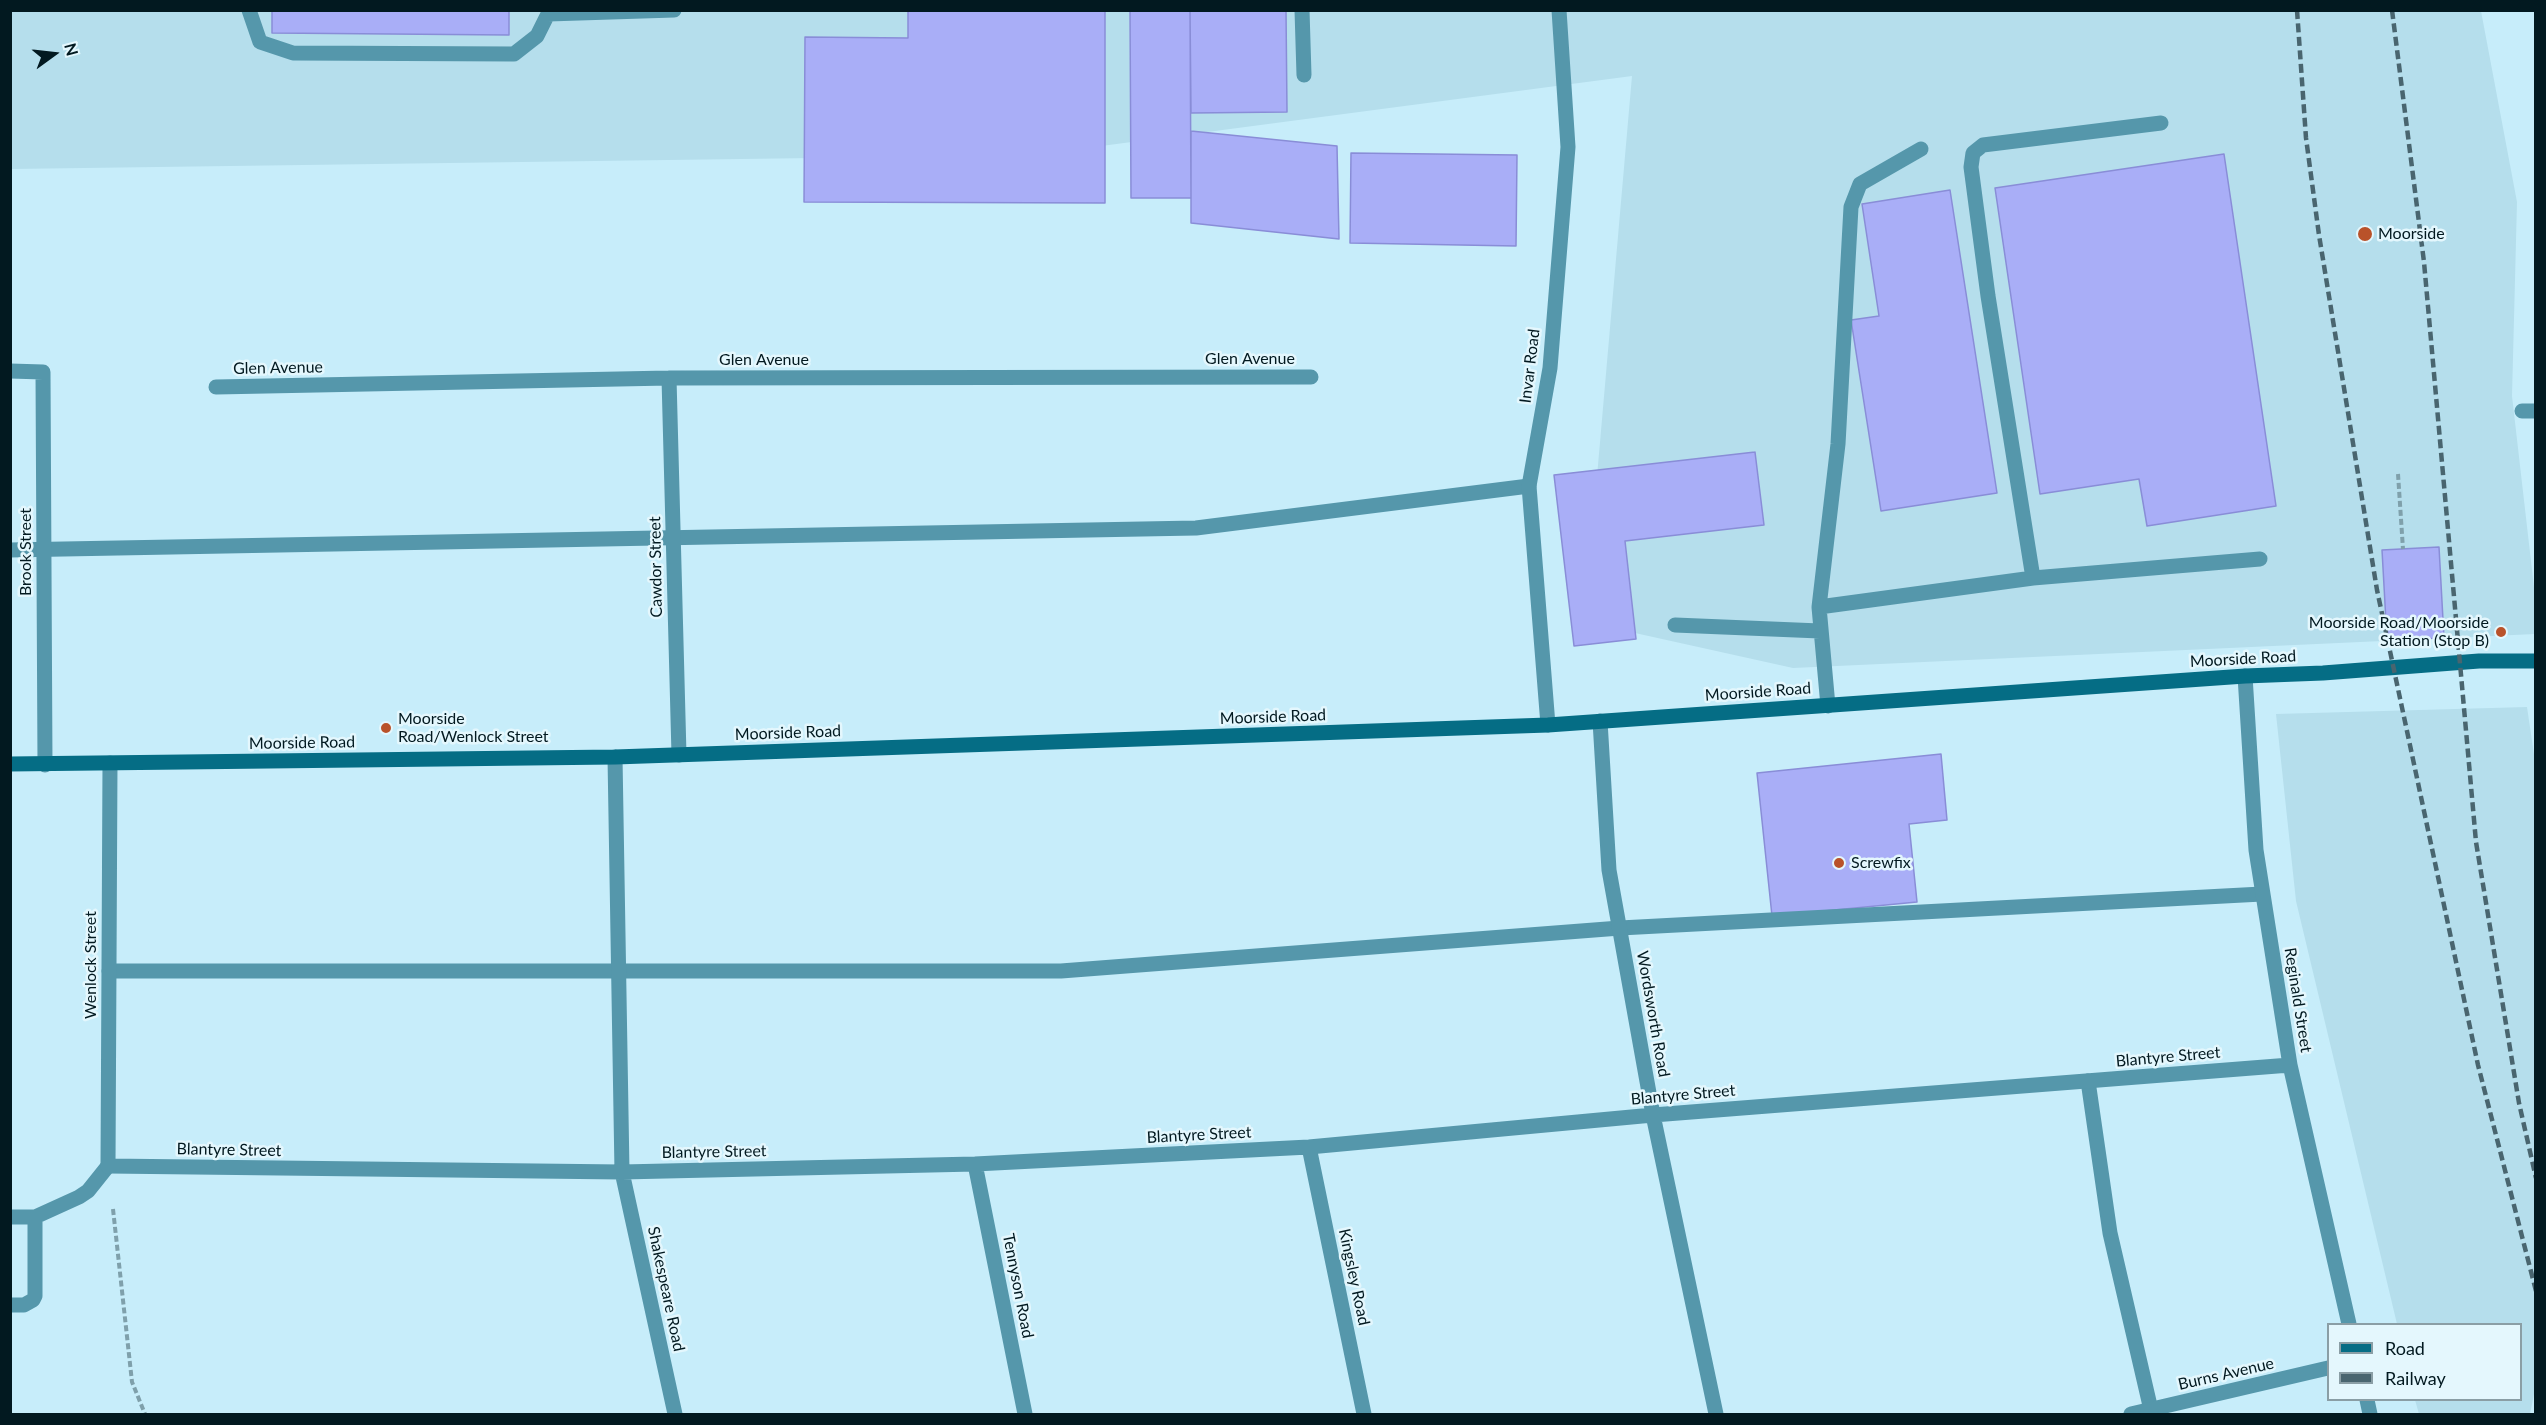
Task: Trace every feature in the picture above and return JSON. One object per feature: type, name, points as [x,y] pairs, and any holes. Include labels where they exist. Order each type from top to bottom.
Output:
[{"type":"street","points":[[249,10],[260,42],[293,53],[514,54],[537,36],[548,14],[674,10]]},
{"type":"street","points":[[1302,10],[1304,75]]},
{"type":"street","name":"Invar Road","points":[[1548,725],[1529,486],[1550,368],[1568,147],[1559,10]]},
{"type":"street","points":[[2034,578],[1988,296],[1971,167],[1973,153],[1983,145],[2161,123]]},
{"type":"street","points":[[1828,706],[1819,607],[1838,444],[1851,207],[1860,184],[1922,149]]},
{"type":"street","name":"Brook Street","points":[[10,371],[43,372],[45,765]]},
{"type":"street","name":"Glen Avenue","points":[[216,387],[669,378],[1311,377]]},
{"type":"street","name":"Cawdor Street","points":[[669,378],[678,755]]},
{"type":"street","points":[[10,550],[1196,528],[1529,486]]},
{"type":"street","points":[[1819,607],[2034,578],[2260,559]]},
{"type":"street","points":[[1675,625],[1820,632]]},
{"type":"street","name":"Moorside Road","points":[[10,764],[678,755],[1548,725],[2246,676],[2323,673],[2479,661],[2535,661]]},
{"type":"street","name":"Reginald Street","points":[[2246,676],[2256,850],[2262,894],[2290,1065],[2349,1323]]},
{"type":"street","name":"Wordsworth Road","points":[[1600,722],[1609,870],[1653,1115],[1716,1414]]},
{"type":"street","name":"Shakespeare Road","points":[[615,756],[622,1172],[675,1414]]},
{"type":"street","name":"Wenlock Street","points":[[108,1167],[110,763]]},
{"type":"street","points":[[109,971],[1061,971],[1620,928],[2262,894]]},
{"type":"street","name":"Blantyre Street","points":[[108,1167],[622,1172],[975,1164],[1309,1147],[1653,1115],[2290,1065]]},
{"type":"street","points":[[2088,1081],[2110,1233],[2151,1410]]},
{"type":"street","name":"Kingsley Road","points":[[1309,1147],[1364,1414]]},
{"type":"street","name":"Tennyson Road","points":[[975,1164],[1025,1414]]},
{"type":"street","points":[[10,1217],[35,1217],[88,1191],[108,1167]]},
{"type":"street","points":[[10,1305],[24,1305],[33,1300],[35,1296],[35,1217]]},
{"type":"street","name":"Burns Avenue","points":[[2131,1414],[2327,1368]]},
{"type":"path","points":[[2398,474],[2403,549]]},
{"type":"path","points":[[108,1167],[125,1297],[132,1382],[145,1414]]},
{"type":"shaded area","points":[[10,11],[2481,11],[2517,202],[2512,396],[2535,596],[2535,634],[1793,668],[1635,633],[1596,488],[1632,76],[1033,155],[11,169]]},
{"type":"shaded area","points":[[2527,707],[2536,768],[2535,1389],[2530,1414],[2419,1414],[2415,1401],[2522,1401],[2522,1323],[2397,1323],[2296,901],[2276,714]]},
{"type":"building","points":[[272,10],[509,10],[509,35],[272,33]]},
{"type":"building","points":[[908,10],[1105,10],[1105,203],[804,202],[805,37],[908,38]]},
{"type":"building","points":[[1130,10],[1190,10],[1191,198],[1131,198]]},
{"type":"building","points":[[1190,10],[1286,10],[1287,112],[1191,113]]},
{"type":"building","points":[[1191,131],[1337,146],[1339,239],[1191,223]]},
{"type":"building","points":[[1351,153],[1517,155],[1516,246],[1350,243]]},
{"type":"building","points":[[2224,154],[2276,506],[2147,526],[2139,479],[2040,494],[1995,188]]},
{"type":"building","points":[[1950,190],[1997,493],[1881,511],[1851,320],[1879,316],[1862,204]]},
{"type":"building","points":[[1755,452],[1764,525],[1625,541],[1636,639],[1574,646],[1554,475]]},
{"type":"building","points":[[2439,547],[2444,638],[2387,640],[2382,550]]},
{"type":"building","name":"Screwfix","points":[[1941,754],[1947,820],[1909,824],[1917,902],[1772,916],[1757,773]]},
{"type":"railway","points":[[2297,10],[2306,138],[2319,235],[2377,590],[2478,1065],[2536,1291]]},
{"type":"railway","points":[[2392,10],[2424,262],[2476,842],[2519,1103],[2536,1178]]},
{"type":"place","name":"Moorside","points":[[2365,234]]},
{"type":"place","name":"Moorside Road/Moorside Station (Stop B)","points":[[2501,632]]},
{"type":"place","name":"Moorside Road/Wenlock Street","points":[[386,728]]},
{"type":"place","name":"Screwfix","points":[[1839,863]]}]
